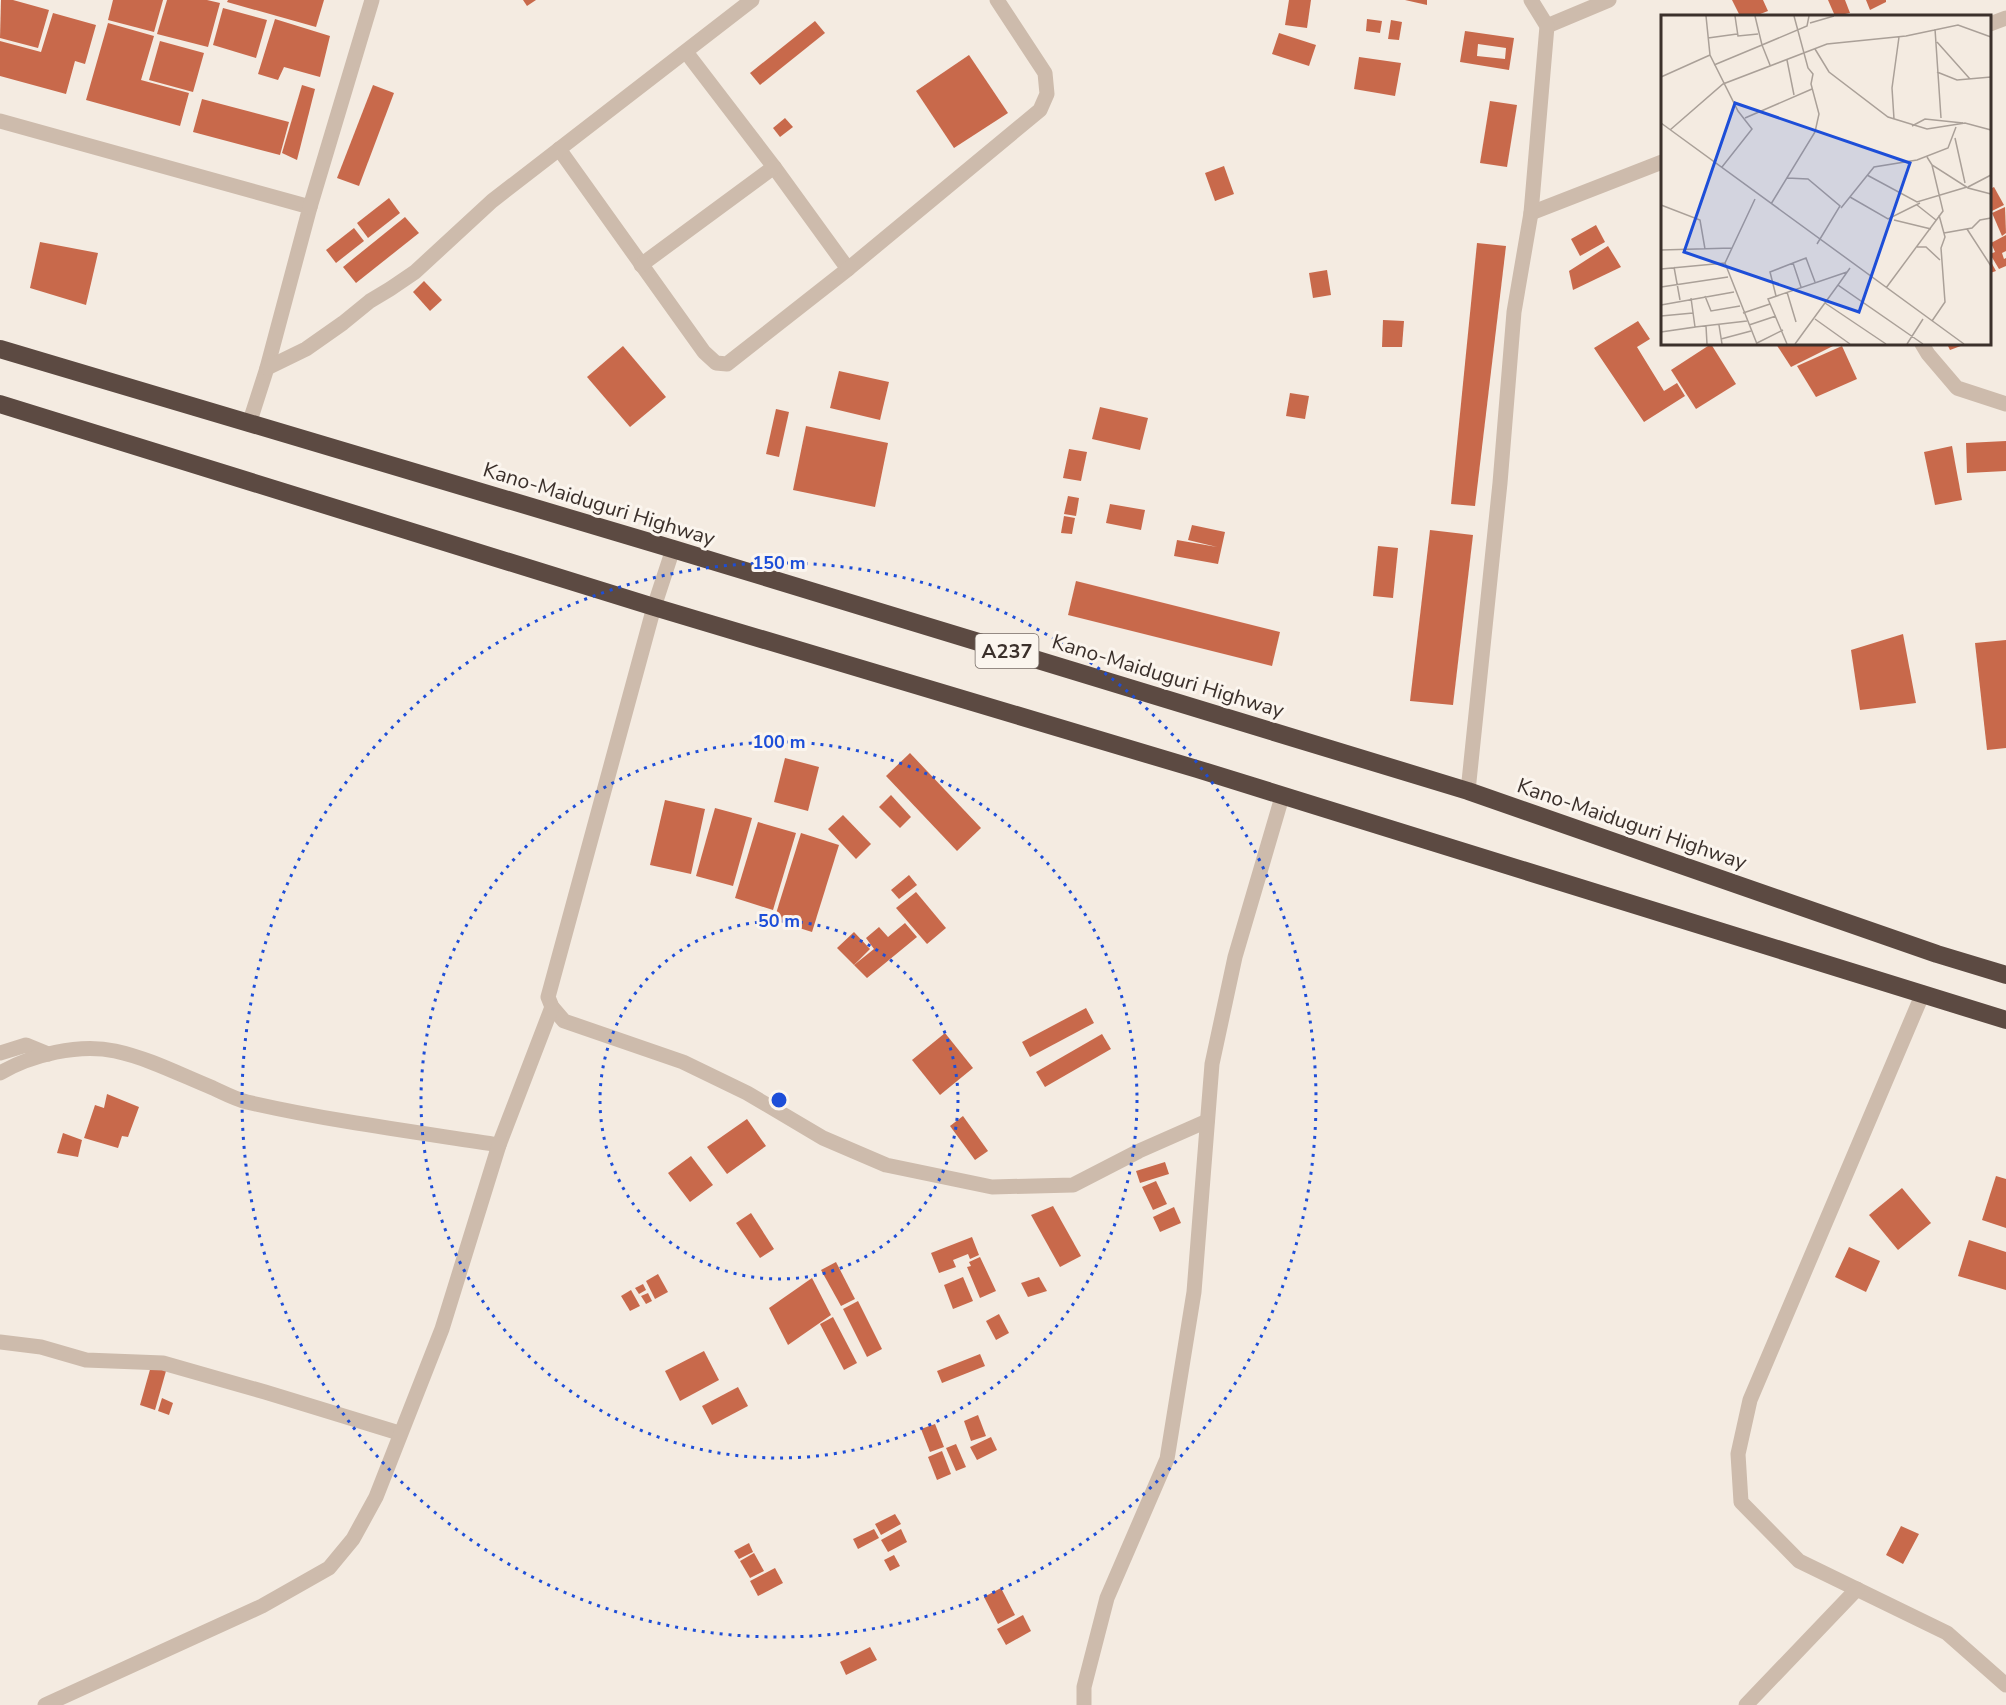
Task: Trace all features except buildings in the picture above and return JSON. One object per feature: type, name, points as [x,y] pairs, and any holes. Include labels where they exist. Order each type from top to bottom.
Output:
[{"type":"highway","name":"Kano-Maiduguri Highway","points":[[0,349],[673,549],[1468,791],[1937,954],[2006,975]]},
{"type":"highway","points":[[0,404],[654,607],[1282,796],[2006,1020]]},
{"type":"street","points":[[249,424],[267,369],[309,207],[372,0]]},
{"type":"street","points":[[267,369],[306,349],[370,301],[390,290],[414,272],[492,201],[752,0]]},
{"type":"street","points":[[559,149],[704,352],[716,363],[727,364],[848,269],[1040,110],[1047,94],[1045,73],[997,0]]},
{"type":"street","points":[[1468,791],[1500,483],[1514,312],[1531,213],[1547,26],[1531,0]]},
{"type":"street","points":[[1547,26],[1609,0]]},
{"type":"street","points":[[1991,23],[2006,18]]},
{"type":"street","points":[[686,52],[774,166],[848,269]]},
{"type":"street","points":[[0,121],[309,207]]},
{"type":"street","points":[[1531,213],[1661,162]]},
{"type":"street","points":[[641,265],[774,166]]},
{"type":"street","points":[[1923,345],[1957,388],[2006,404]]},
{"type":"street","points":[[673,549],[654,607],[548,997],[552,1007],[564,1021],[683,1062],[747,1093],[822,1138],[886,1165],[992,1186],[1073,1185],[1138,1151],[1207,1121]]},
{"type":"street","points":[[1084,1705],[1084,1687],[1107,1598],[1167,1459],[1194,1292],[1212,1064],[1235,957],[1282,796]]},
{"type":"street","points":[[1923,993],[1750,1400],[1738,1454],[1741,1502],[1799,1561],[1947,1633],[2006,1685]]},
{"type":"street","points":[[45,1705],[262,1606],[329,1568],[353,1539],[376,1497],[399,1433],[442,1329],[499,1145],[552,1007]]},
{"type":"street","points":[[0,1053],[26,1045],[48,1054]]},
{"type":"street","points":[[0,1073],[27,1059],[48,1054],[82,1049],[114,1051],[168,1069],[244,1101],[376,1126],[499,1145]]},
{"type":"street","points":[[0,1342],[41,1347],[87,1360],[163,1363],[399,1433]]},
{"type":"street","points":[[1746,1705],[1857,1589]]}]
